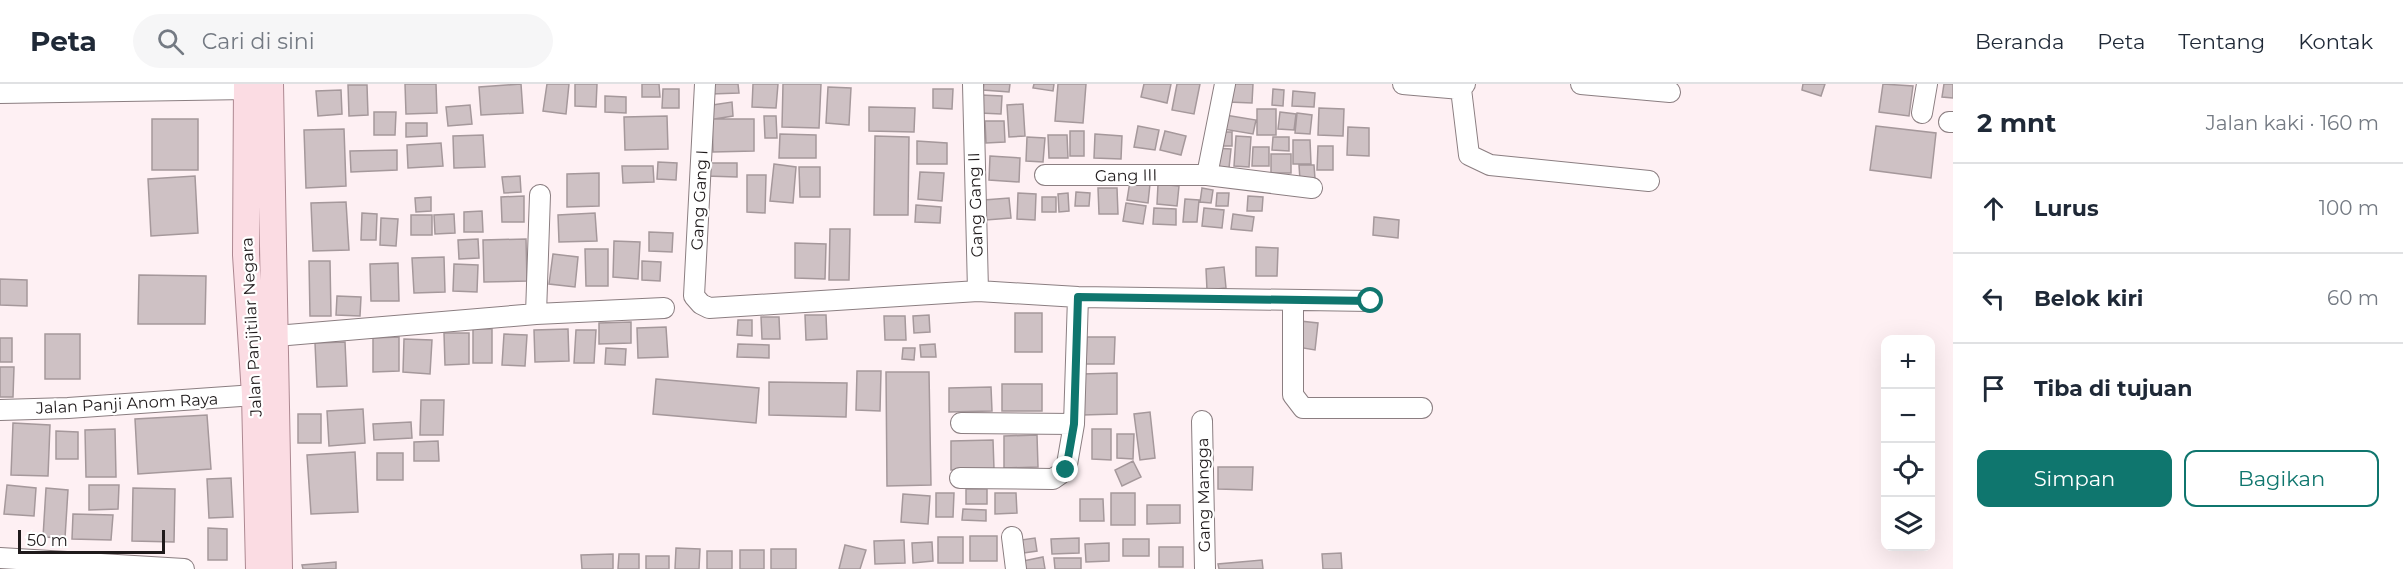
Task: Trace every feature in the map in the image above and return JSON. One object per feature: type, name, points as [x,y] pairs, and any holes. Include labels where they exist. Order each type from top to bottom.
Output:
[{"type":"main road","points":[[255,86],[276,336],[279,569]]},
{"type":"main road","name":"Jalan Panjitilar Negara","points":[[255,86],[246,255],[255,396],[259,569]]},
{"type":"street","name":"Gang Gang I","points":[[705,84],[694,296],[700,304],[709,308],[978,291]]},
{"type":"street","name":"Gang Gang II","points":[[973,84],[978,291]]},
{"type":"street","points":[[1207,175],[1225,84]]},
{"type":"street","points":[[1403,84],[1463,87],[1467,149],[1473,158],[1490,165],[1648,181]]},
{"type":"street","points":[[1581,84],[1670,92]]},
{"type":"street","points":[[1922,113],[1927,84]]},
{"type":"street","points":[[0,93],[255,86]]},
{"type":"street","name":"Gang III","points":[[1045,175],[1207,175],[1312,188]]},
{"type":"street","points":[[536,314],[540,195]]},
{"type":"street","points":[[978,291],[1078,297],[1371,301]]},
{"type":"street","points":[[960,478],[1059,477],[1067,466],[1074,424],[1078,297]]},
{"type":"street","points":[[1293,300],[1293,395],[1303,408],[1422,408]]},
{"type":"street","points":[[276,336],[536,314],[664,308]]},
{"type":"street","name":"Jalan Panji Anom Raya","points":[[0,410],[255,396]]},
{"type":"street","name":"Gang Mangga","points":[[1202,422],[1205,569]]},
{"type":"street","points":[[961,423],[1074,424]]},
{"type":"street","points":[[1012,537],[1016,569]]},
{"type":"street","points":[[0,558],[184,569]]},
{"type":"building","points":[[405,84],[436,84],[437,113],[406,114]]},
{"type":"building","points":[[521,84],[523,113],[481,115],[479,87]]},
{"type":"building","points":[[547,84],[569,84],[566,114],[543,111]]},
{"type":"building","points":[[575,84],[597,84],[596,107],[575,106]]},
{"type":"building","points":[[642,84],[659,84],[660,97],[642,97]]},
{"type":"building","points":[[711,84],[738,84],[739,93],[711,94]]},
{"type":"building","points":[[753,84],[778,84],[776,108],[752,107]]},
{"type":"building","points":[[783,84],[821,84],[819,128],[782,127]]},
{"type":"building","points":[[984,84],[1010,84],[1009,92],[983,90]]},
{"type":"building","points":[[1034,84],[1054,84],[1053,91],[1033,88]]},
{"type":"building","points":[[1058,84],[1086,84],[1083,123],[1055,121]]},
{"type":"building","points":[[1144,84],[1171,84],[1167,103],[1141,97]]},
{"type":"building","points":[[1177,84],[1200,84],[1194,114],[1172,110]]},
{"type":"building","points":[[1229,84],[1253,84],[1252,103],[1228,102]]},
{"type":"building","points":[[1803,84],[1825,84],[1821,96],[1802,90]]},
{"type":"building","points":[[1883,84],[1913,86],[1909,116],[1879,112]]},
{"type":"building","points":[[1944,84],[1953,84],[1953,98],[1942,97]]},
{"type":"building","points":[[348,85],[367,85],[368,115],[349,116]]},
{"type":"building","points":[[828,87],[851,88],[849,125],[826,123]]},
{"type":"building","points":[[663,89],[679,89],[679,108],[662,108]]},
{"type":"building","points":[[933,89],[953,89],[952,109],[933,108]]},
{"type":"building","points":[[1273,89],[1284,90],[1283,106],[1272,105]]},
{"type":"building","points":[[341,90],[342,114],[318,116],[316,91]]},
{"type":"building","points":[[1293,91],[1315,93],[1314,107],[1292,106]]},
{"type":"building","points":[[981,95],[1002,96],[1001,114],[980,113]]},
{"type":"building","points":[[605,96],[626,97],[626,113],[605,112]]},
{"type":"building","points":[[732,102],[733,116],[708,120],[706,106]]},
{"type":"building","points":[[1023,104],[1025,136],[1009,137],[1007,105]]},
{"type":"building","points":[[470,105],[472,124],[448,126],[446,107]]},
{"type":"building","points":[[869,107],[915,108],[914,132],[869,131]]},
{"type":"building","points":[[1319,108],[1344,109],[1343,136],[1318,135]]},
{"type":"building","points":[[1257,109],[1276,109],[1276,135],[1257,135]]},
{"type":"building","points":[[374,112],[396,112],[395,135],[374,135]]},
{"type":"building","points":[[1280,112],[1296,114],[1294,130],[1278,129]]},
{"type":"building","points":[[1297,113],[1312,115],[1310,134],[1295,133]]},
{"type":"building","points":[[1219,114],[1256,120],[1253,134],[1217,128]]},
{"type":"building","points":[[667,116],[668,149],[625,150],[624,117]]},
{"type":"building","points":[[764,116],[776,116],[777,138],[765,138]]},
{"type":"building","points":[[152,119],[198,119],[198,170],[152,170]]},
{"type":"building","points":[[712,119],[754,119],[754,151],[713,152]]},
{"type":"building","points":[[985,121],[1004,121],[1005,142],[986,143]]},
{"type":"building","points":[[406,123],[427,123],[427,136],[406,137]]},
{"type":"building","points":[[1138,126],[1159,130],[1155,150],[1134,147]]},
{"type":"building","points":[[1876,126],[1936,133],[1931,178],[1870,170]]},
{"type":"building","points":[[1348,127],[1369,128],[1369,156],[1347,155]]},
{"type":"building","points":[[344,129],[346,186],[306,188],[304,130]]},
{"type":"building","points":[[1070,131],[1084,131],[1084,156],[1070,156]]},
{"type":"building","points":[[1165,131],[1186,136],[1181,155],[1160,150]]},
{"type":"building","points":[[1216,132],[1232,132],[1232,146],[1216,146]]},
{"type":"building","points":[[780,134],[816,135],[816,158],[779,158]]},
{"type":"building","points":[[1095,134],[1122,136],[1121,159],[1094,158]]},
{"type":"building","points":[[483,135],[485,167],[454,168],[453,136]]},
{"type":"building","points":[[1048,135],[1067,135],[1068,158],[1049,158]]},
{"type":"building","points":[[875,136],[909,137],[908,215],[874,215]]},
{"type":"building","points":[[1236,136],[1251,137],[1249,167],[1234,166]]},
{"type":"building","points":[[1027,137],[1045,138],[1043,162],[1026,161]]},
{"type":"building","points":[[1273,137],[1289,137],[1289,151],[1272,150]]},
{"type":"building","points":[[1293,140],[1310,140],[1311,164],[1293,164]]},
{"type":"building","points":[[917,141],[947,143],[947,164],[917,164]]},
{"type":"building","points":[[441,143],[443,166],[408,168],[407,145]]},
{"type":"building","points":[[1318,146],[1333,146],[1333,170],[1317,170]]},
{"type":"building","points":[[1253,147],[1269,147],[1269,166],[1252,166]]},
{"type":"building","points":[[1214,148],[1231,149],[1229,168],[1212,167]]},
{"type":"building","points":[[397,150],[397,170],[351,172],[350,151]]},
{"type":"building","points":[[1271,154],[1291,154],[1291,173],[1271,173]]},
{"type":"building","points":[[990,156],[1020,158],[1019,182],[989,180]]},
{"type":"building","points":[[658,162],[677,163],[676,180],[657,179]]},
{"type":"building","points":[[706,163],[737,163],[737,177],[706,176]]},
{"type":"building","points":[[774,164],[796,167],[793,203],[770,201]]},
{"type":"building","points":[[1299,165],[1314,165],[1315,179],[1300,180]]},
{"type":"building","points":[[622,166],[653,166],[654,182],[623,183]]},
{"type":"building","points":[[799,167],[820,167],[820,197],[800,197]]},
{"type":"building","points":[[920,172],[944,173],[942,201],[918,199]]},
{"type":"building","points":[[599,173],[599,206],[567,207],[567,174]]},
{"type":"building","points":[[747,175],[766,175],[765,213],[747,212]]},
{"type":"building","points":[[195,176],[198,233],[151,236],[148,179]]},
{"type":"building","points":[[520,176],[521,192],[504,193],[502,177]]},
{"type":"building","points":[[1130,181],[1150,184],[1148,203],[1127,200]]},
{"type":"building","points":[[1158,184],[1179,186],[1177,206],[1157,204]]},
{"type":"building","points":[[1098,188],[1117,188],[1118,214],[1099,214]]},
{"type":"building","points":[[1202,188],[1213,190],[1211,203],[1200,202]]},
{"type":"building","points":[[1076,192],[1090,193],[1089,206],[1075,206]]},
{"type":"building","points":[[1018,193],[1036,194],[1035,220],[1017,219]]},
{"type":"building","points":[[1068,193],[1069,211],[1059,212],[1058,194]]},
{"type":"building","points":[[1217,193],[1229,193],[1228,206],[1216,206]]},
{"type":"building","points":[[524,196],[524,222],[502,222],[501,197]]},
{"type":"building","points":[[1248,196],[1263,197],[1262,211],[1247,211]]},
{"type":"building","points":[[431,197],[431,211],[416,212],[415,198]]},
{"type":"building","points":[[1042,197],[1056,197],[1056,212],[1042,212]]},
{"type":"building","points":[[1009,198],[1011,218],[986,220],[984,200]]},
{"type":"building","points":[[1185,199],[1199,200],[1197,222],[1183,222]]},
{"type":"building","points":[[346,202],[349,250],[313,251],[311,203]]},
{"type":"building","points":[[1126,203],[1146,206],[1143,224],[1123,221]]},
{"type":"building","points":[[916,205],[941,207],[940,223],[915,222]]},
{"type":"building","points":[[1154,208],[1176,209],[1176,225],[1153,224]]},
{"type":"building","points":[[1204,208],[1224,210],[1222,228],[1202,226]]},
{"type":"building","points":[[482,211],[483,232],[464,232],[464,212]]},
{"type":"building","points":[[362,213],[377,214],[376,240],[361,240]]},
{"type":"building","points":[[595,213],[597,241],[559,242],[558,215]]},
{"type":"building","points":[[454,214],[455,233],[435,234],[434,215]]},
{"type":"building","points":[[1233,214],[1254,217],[1252,231],[1231,229]]},
{"type":"building","points":[[411,215],[432,215],[432,235],[411,235]]},
{"type":"building","points":[[1374,217],[1399,220],[1398,238],[1373,235]]},
{"type":"building","points":[[381,218],[398,219],[396,246],[380,245]]},
{"type":"building","points":[[830,229],[850,229],[849,280],[829,280]]},
{"type":"building","points":[[649,232],[673,233],[672,252],[649,251]]},
{"type":"building","points":[[478,239],[479,258],[459,259],[458,240]]},
{"type":"building","points":[[526,239],[527,281],[484,282],[483,240]]},
{"type":"building","points":[[614,241],[640,242],[638,279],[613,277]]},
{"type":"building","points":[[795,243],[826,244],[825,279],[795,278]]},
{"type":"building","points":[[1256,247],[1278,248],[1277,276],[1256,276]]},
{"type":"building","points":[[585,249],[608,249],[608,286],[586,286]]},
{"type":"building","points":[[553,254],[578,257],[575,287],[549,284]]},
{"type":"building","points":[[444,257],[445,292],[414,293],[412,258]]},
{"type":"building","points":[[309,261],[330,261],[331,316],[310,316]]},
{"type":"building","points":[[642,261],[661,262],[660,281],[642,280]]},
{"type":"building","points":[[398,263],[399,301],[371,301],[370,264]]},
{"type":"building","points":[[454,264],[478,265],[477,292],[453,291]]},
{"type":"building","points":[[1224,267],[1226,288],[1207,290],[1206,269]]},
{"type":"building","points":[[139,275],[206,276],[205,324],[138,324]]},
{"type":"building","points":[[0,279],[27,280],[27,306],[0,305]]},
{"type":"building","points":[[337,296],[361,297],[360,316],[336,315]]},
{"type":"building","points":[[1015,313],[1042,313],[1042,352],[1015,352]]},
{"type":"building","points":[[805,315],[826,315],[827,339],[806,340]]},
{"type":"building","points":[[929,315],[930,332],[914,333],[913,316]]},
{"type":"building","points":[[884,316],[905,316],[906,340],[885,340]]},
{"type":"building","points":[[761,317],[779,317],[780,339],[762,339]]},
{"type":"building","points":[[738,320],[752,320],[752,336],[737,335]]},
{"type":"building","points":[[1300,321],[1318,323],[1315,350],[1297,347]]},
{"type":"building","points":[[631,322],[631,343],[599,344],[599,323]]},
{"type":"building","points":[[666,327],[668,357],[638,358],[637,328]]},
{"type":"building","points":[[473,329],[492,329],[492,363],[473,363]]},
{"type":"building","points":[[568,329],[569,361],[535,362],[534,330]]},
{"type":"building","points":[[576,330],[596,330],[594,363],[574,363]]},
{"type":"building","points":[[444,333],[469,333],[469,364],[445,365]]},
{"type":"building","points":[[45,334],[80,334],[80,379],[45,379]]},
{"type":"building","points":[[504,334],[527,335],[525,366],[502,365]]},
{"type":"building","points":[[399,337],[399,371],[373,372],[373,338]]},
{"type":"building","points":[[1087,337],[1115,337],[1114,364],[1086,364]]},
{"type":"building","points":[[0,338],[12,338],[12,362],[0,362]]},
{"type":"building","points":[[404,339],[432,340],[430,374],[403,372]]},
{"type":"building","points":[[345,342],[347,386],[317,387],[315,343]]},
{"type":"building","points":[[738,344],[769,345],[769,358],[737,357]]},
{"type":"building","points":[[935,344],[936,357],[921,357],[920,345]]},
{"type":"building","points":[[606,348],[626,349],[625,365],[605,364]]},
{"type":"building","points":[[903,348],[915,348],[914,360],[902,359]]},
{"type":"building","points":[[0,367],[14,367],[13,397],[0,397]]},
{"type":"building","points":[[857,371],[881,371],[880,411],[856,410]]},
{"type":"building","points":[[886,372],[929,372],[931,485],[887,486]]},
{"type":"building","points":[[1117,373],[1117,414],[1082,415],[1082,374]]},
{"type":"building","points":[[656,379],[759,388],[756,423],[653,414]]},
{"type":"building","points":[[769,382],[847,383],[846,417],[769,415]]},
{"type":"building","points":[[1002,384],[1042,384],[1042,411],[1002,411]]},
{"type":"building","points":[[991,387],[992,411],[949,412],[949,388]]},
{"type":"building","points":[[421,400],[444,400],[443,435],[420,435]]},
{"type":"building","points":[[363,409],[365,443],[329,446],[327,411]]},
{"type":"building","points":[[1150,412],[1155,458],[1140,460],[1134,414]]},
{"type":"building","points":[[298,414],[321,414],[321,443],[298,443]]},
{"type":"building","points":[[207,415],[211,469],[138,474],[135,419]]},
{"type":"building","points":[[411,422],[412,438],[374,440],[373,424]]},
{"type":"building","points":[[13,423],[50,425],[48,476],[11,475]]},
{"type":"building","points":[[115,429],[116,477],[86,477],[85,430]]},
{"type":"building","points":[[1092,429],[1111,429],[1111,460],[1092,459]]},
{"type":"building","points":[[56,431],[78,432],[78,459],[56,459]]},
{"type":"building","points":[[1117,434],[1134,434],[1133,459],[1117,458]]},
{"type":"building","points":[[1037,435],[1038,467],[1004,468],[1004,436]]},
{"type":"building","points":[[993,440],[994,469],[951,470],[951,441]]},
{"type":"building","points":[[438,441],[439,461],[414,461],[414,442]]},
{"type":"building","points":[[355,452],[358,512],[311,514],[307,455]]},
{"type":"building","points":[[377,453],[403,453],[403,480],[377,480]]},
{"type":"building","points":[[1133,461],[1141,477],[1122,486],[1115,470]]},
{"type":"building","points":[[1218,467],[1253,467],[1252,490],[1218,489]]},
{"type":"building","points":[[231,478],[233,517],[209,518],[207,479]]},
{"type":"building","points":[[7,485],[36,488],[34,516],[4,514]]},
{"type":"building","points":[[89,485],[119,485],[118,509],[89,510]]},
{"type":"building","points":[[46,488],[68,490],[65,538],[43,537]]},
{"type":"building","points":[[133,488],[175,489],[174,542],[132,541]]},
{"type":"building","points":[[966,489],[987,489],[987,504],[966,504]]},
{"type":"building","points":[[936,493],[954,493],[953,517],[936,517]]},
{"type":"building","points":[[995,493],[1016,493],[1017,513],[995,514]]},
{"type":"building","points":[[1111,493],[1135,493],[1135,525],[1111,525]]},
{"type":"building","points":[[903,494],[930,496],[928,524],[901,522]]},
{"type":"building","points":[[1080,499],[1103,499],[1104,521],[1080,521]]},
{"type":"building","points":[[1147,505],[1180,505],[1180,523],[1147,524]]},
{"type":"building","points":[[963,509],[986,510],[986,521],[962,520]]},
{"type":"building","points":[[73,514],[113,515],[111,540],[72,539]]},
{"type":"building","points":[[208,528],[227,529],[227,560],[208,560]]},
{"type":"building","points":[[970,536],[997,536],[997,561],[970,561]]},
{"type":"building","points":[[938,537],[963,537],[963,563],[938,563]]},
{"type":"building","points":[[1035,538],[1037,551],[1017,554],[1015,541]]},
{"type":"building","points":[[1079,538],[1079,553],[1052,554],[1051,539]]},
{"type":"building","points":[[1123,539],[1149,539],[1149,556],[1123,556]]},
{"type":"building","points":[[904,540],[905,563],[875,564],[874,541]]},
{"type":"building","points":[[932,542],[933,561],[913,563],[912,543]]},
{"type":"building","points":[[1109,543],[1109,561],[1086,562],[1085,544]]},
{"type":"building","points":[[845,545],[866,550],[860,569],[839,569]]},
{"type":"building","points":[[1159,547],[1183,547],[1183,567],[1159,567]]},
{"type":"building","points":[[676,548],[700,549],[699,569],[675,569]]},
{"type":"building","points":[[771,549],[796,549],[796,569],[771,569]]},
{"type":"building","points":[[740,550],[764,550],[764,569],[740,569]]},
{"type":"building","points":[[707,551],[732,551],[732,569],[707,569]]},
{"type":"building","points":[[1341,553],[1342,569],[1323,569],[1322,554]]},
{"type":"building","points":[[613,554],[613,569],[582,569],[581,555]]},
{"type":"building","points":[[619,554],[639,554],[639,569],[618,569]]},
{"type":"building","points":[[646,556],[669,556],[669,569],[646,569]]},
{"type":"building","points":[[1043,557],[1045,569],[1020,569],[1018,562]]},
{"type":"building","points":[[1054,558],[1081,558],[1081,569],[1055,569]]},
{"type":"building","points":[[1262,560],[1263,569],[1219,569],[1218,564]]},
{"type":"building","points":[[336,562],[336,569],[303,569],[302,565]]},
{"type":"route","points":[[1066,470],[1074,424],[1078,297],[1371,301]]}]
